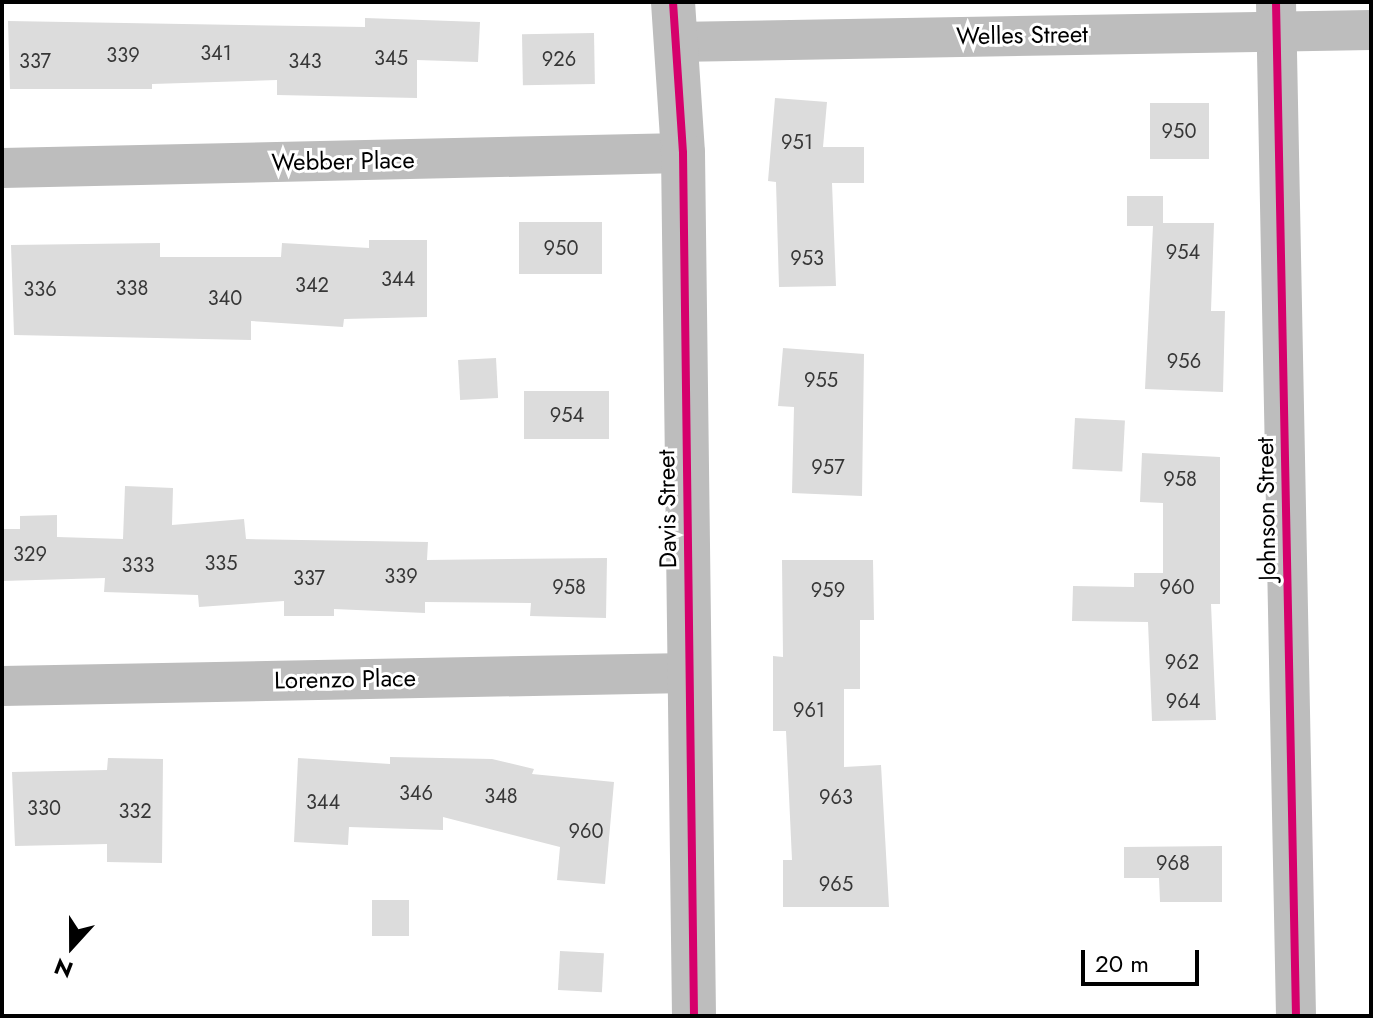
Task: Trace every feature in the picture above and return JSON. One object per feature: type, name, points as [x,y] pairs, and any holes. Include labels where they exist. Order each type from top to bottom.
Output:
[{"type":"street","name":"Welles Street","points":[[674,22],[1276,16],[1371,30]]},
{"type":"street","name":"Johnson Street","points":[[1276,16],[1296,1016]]},
{"type":"street","name":"Davis Street","points":[[674,22],[683,153],[694,1016]]},
{"type":"street","name":"Webber Place","points":[[2,168],[683,153]]},
{"type":"street","name":"Lorenzo Place","points":[[2,686],[688,673]]},
{"type":"building","points":[[365,18],[480,22],[478,62],[417,60],[417,98],[277,95],[277,80],[152,84],[152,89],[10,89],[8,21],[365,27]]},
{"type":"building","points":[[594,33],[595,84],[523,85],[522,34]]},
{"type":"building","points":[[775,98],[827,102],[823,147],[864,147],[864,183],[832,183],[836,286],[779,287],[776,182],[768,181]]},
{"type":"building","points":[[1150,103],[1209,103],[1209,159],[1150,159]]},
{"type":"building","points":[[1127,196],[1163,196],[1163,223],[1214,223],[1211,311],[1225,311],[1223,392],[1145,389],[1153,226],[1127,226]]},
{"type":"building","points":[[519,222],[602,222],[602,274],[519,274]]},
{"type":"building","points":[[369,240],[427,240],[427,317],[344,319],[343,327],[251,321],[251,340],[14,335],[11,245],[160,243],[160,257],[281,257],[282,243],[369,248]]},
{"type":"building","points":[[783,348],[864,354],[862,496],[792,493],[794,407],[778,406]]},
{"type":"building","points":[[496,358],[498,398],[460,400],[458,360]]},
{"type":"building","points":[[524,391],[609,391],[609,439],[524,439]]},
{"type":"building","points":[[1075,418],[1125,421],[1122,472],[1072,469]]},
{"type":"building","points":[[1142,453],[1220,457],[1220,604],[1211,604],[1216,720],[1152,721],[1148,622],[1072,621],[1073,586],[1134,587],[1134,573],[1163,573],[1163,503],[1140,502]]},
{"type":"building","points":[[125,486],[173,488],[172,525],[244,519],[246,539],[428,542],[427,560],[607,558],[606,618],[530,616],[531,603],[425,602],[425,613],[334,609],[334,616],[284,616],[284,601],[199,607],[198,595],[104,592],[105,578],[2,581],[2,529],[20,529],[20,516],[57,515],[57,537],[123,539]]},
{"type":"building","points":[[782,560],[873,560],[874,620],[860,620],[860,689],[844,689],[844,767],[881,765],[889,907],[783,907],[783,860],[792,860],[786,731],[773,731],[773,656],[783,657]]},
{"type":"building","points":[[390,757],[492,759],[534,769],[532,774],[614,782],[605,884],[557,880],[560,847],[443,817],[443,830],[349,827],[348,845],[294,842],[298,758],[390,764]]},
{"type":"building","points":[[108,758],[163,759],[162,863],[107,862],[107,844],[15,846],[12,772],[107,770]]},
{"type":"building","points":[[1222,846],[1222,902],[1160,902],[1159,878],[1124,878],[1124,847]]},
{"type":"building","points":[[372,900],[409,900],[409,936],[372,936]]},
{"type":"building","points":[[560,951],[604,953],[602,992],[558,990]]},
{"type":"cycle path","points":[[673,2],[683,153],[694,1016]]},
{"type":"cycle path","points":[[1276,2],[1296,1016]]}]
